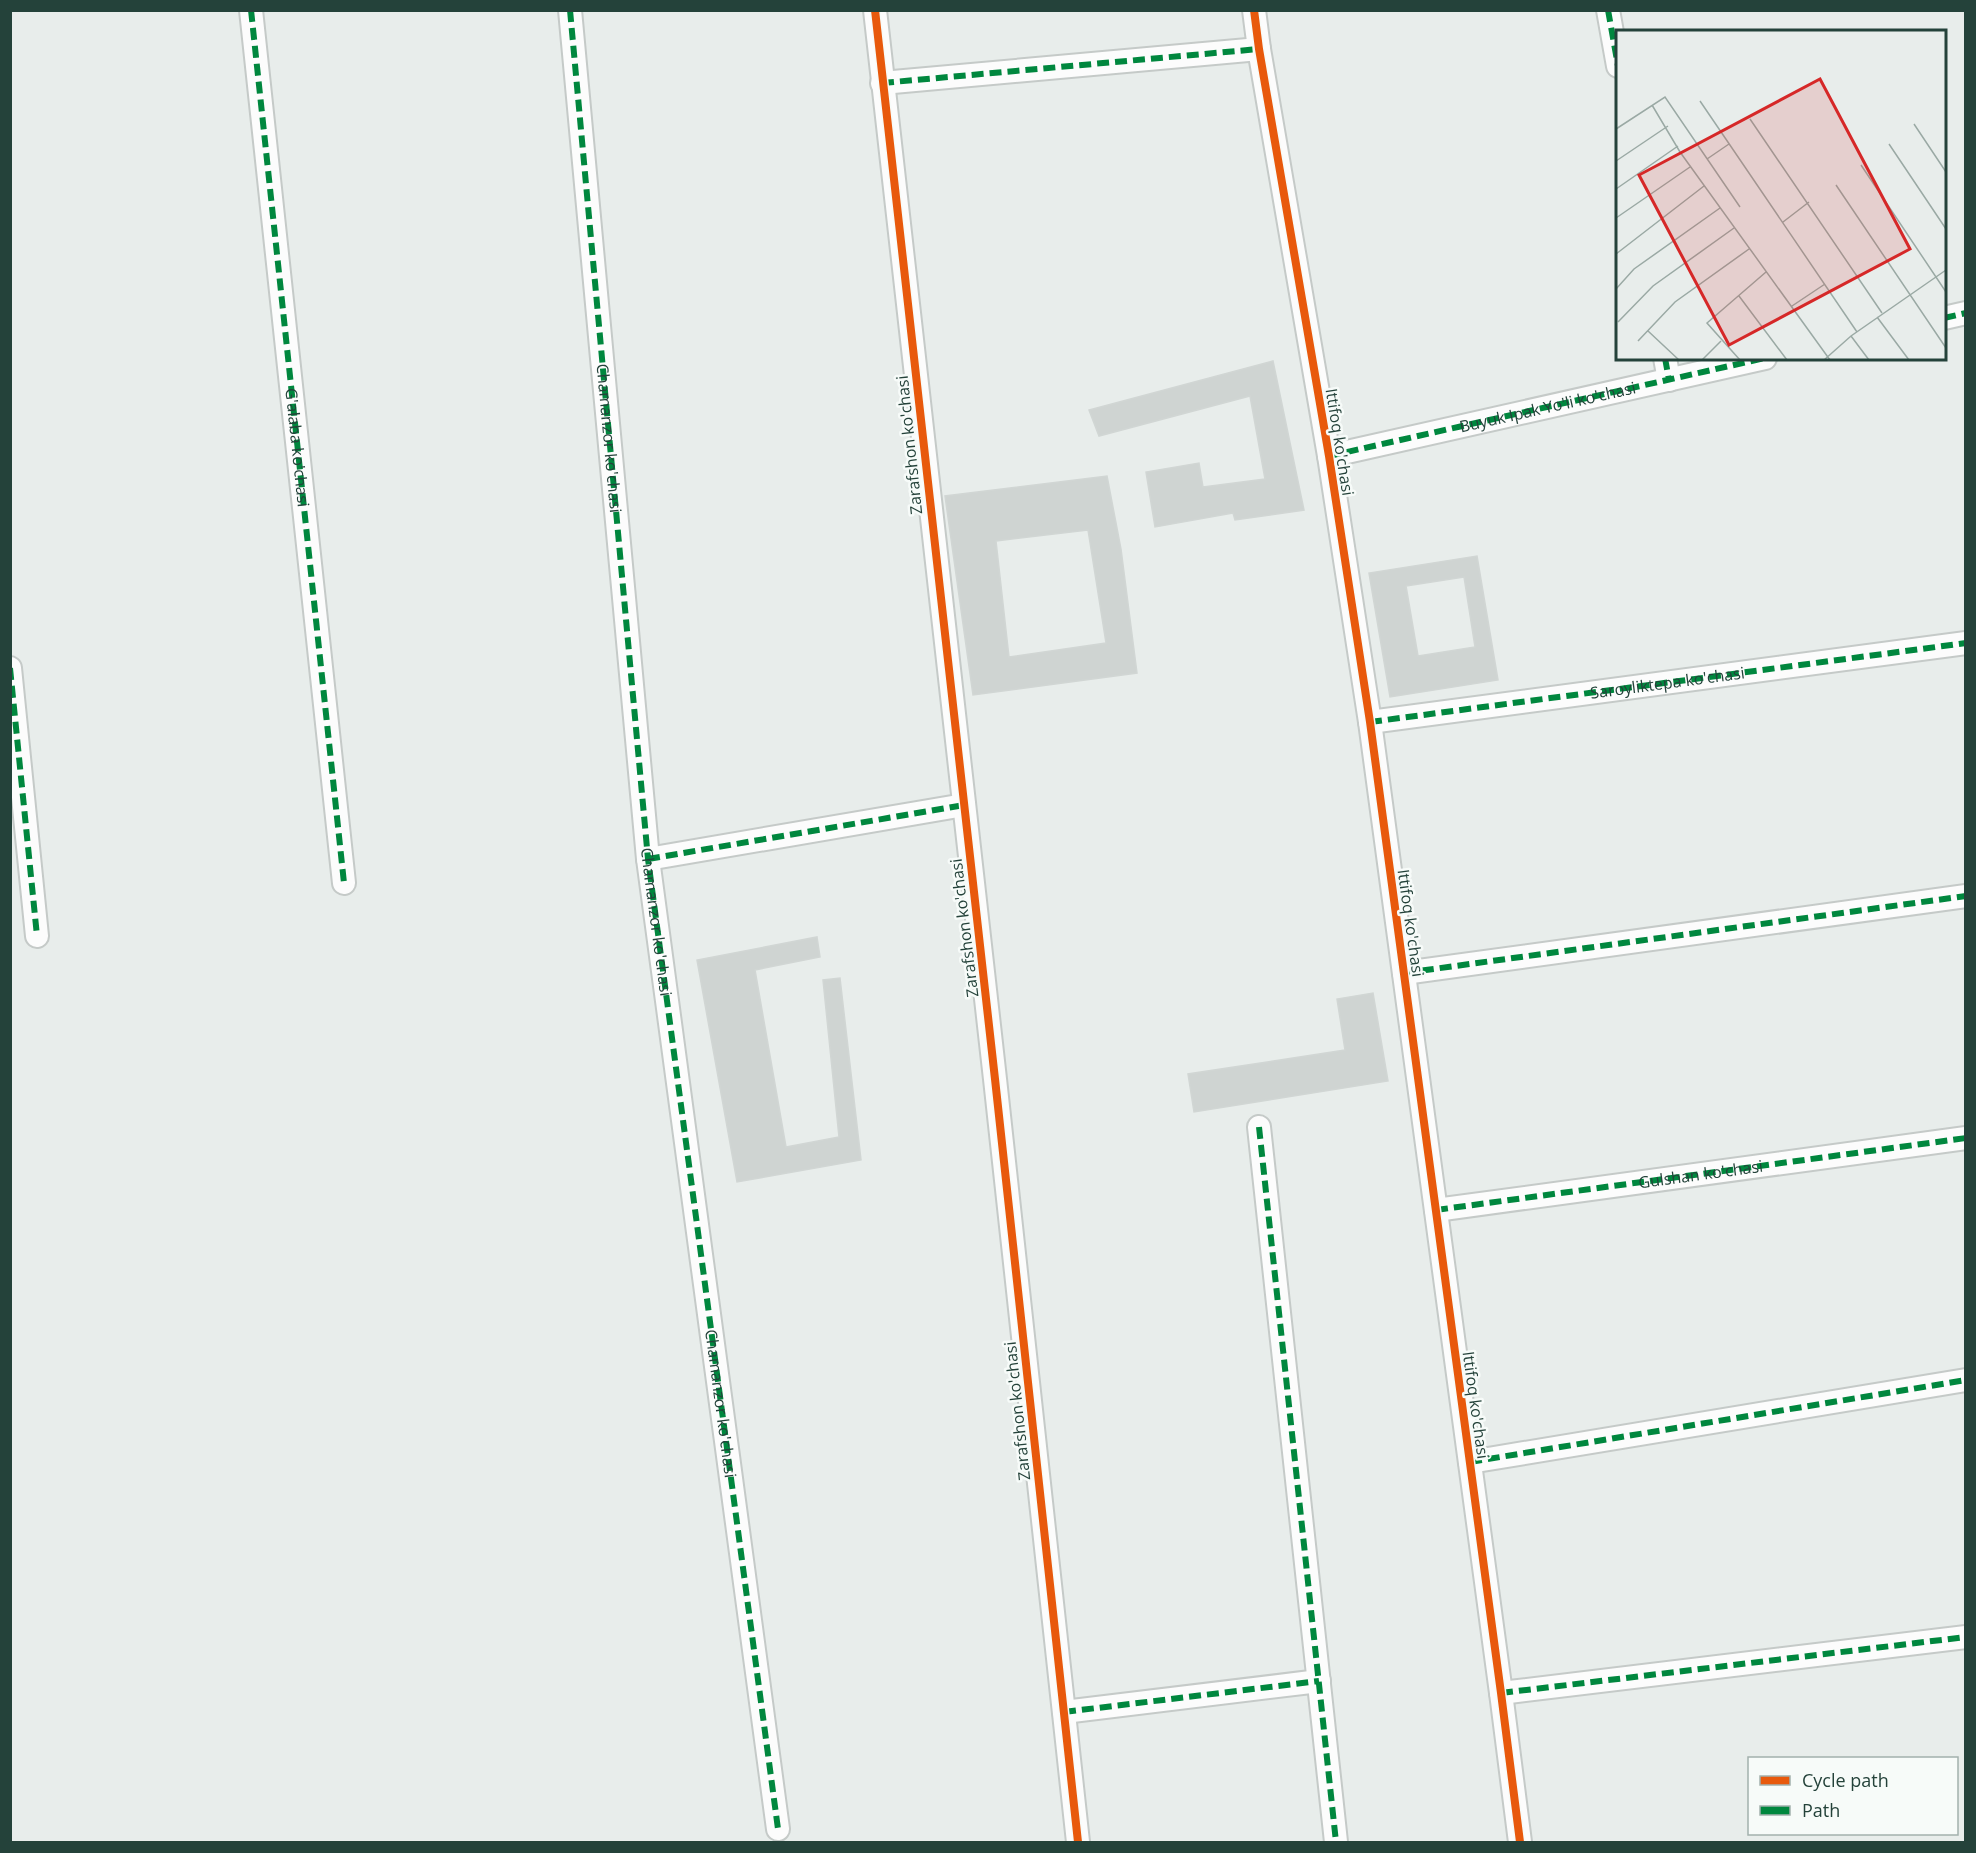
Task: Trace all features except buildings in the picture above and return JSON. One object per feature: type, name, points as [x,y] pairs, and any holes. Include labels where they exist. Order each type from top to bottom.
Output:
[{"type":"street","name":"G'alaba ko'chasi","points":[[251,10],[344,883]]},
{"type":"street","name":"Chamanzor ko'chasi","points":[[570,10],[648,859],[778,1829]]},
{"type":"street","name":"Zarafshon ko'chasi","points":[[875,10],[1078,1842]]},
{"type":"street","name":"Ittifoq ko'chasi","points":[[1254,10],[1329,456],[1370,722],[1520,1842]]},
{"type":"street","points":[[1608,10],[1616,60]]},
{"type":"street","points":[[882,83],[1259,49]]},
{"type":"street","points":[[1946,318],[1965,313]]},
{"type":"street","name":"Buyuk Ipak Yo'li ko'chasi","points":[[1329,456],[1667,369],[1747,360]]},
{"type":"street","name":"Saroyliktepa ko'chasi","points":[[1370,722],[1965,643]]},
{"type":"street","points":[[10,668],[38,936]]},
{"type":"street","points":[[648,859],[964,805]]},
{"type":"street","points":[[1404,973],[1965,896]]},
{"type":"street","points":[[1259,1127],[1336,1842]]},
{"type":"street","name":"Gulshan ko'chasi","points":[[1436,1210],[1965,1138]]},
{"type":"street","points":[[1470,1462],[1965,1380]]},
{"type":"street","points":[[1501,1693],[1965,1637]]},
{"type":"street","points":[[1064,1712],[1319,1680]]},
{"type":"marked path","points":[[251,10],[344,883]]},
{"type":"marked path","points":[[570,10],[648,859],[778,1829]]},
{"type":"marked path","points":[[1608,10],[1616,55]]},
{"type":"marked path","points":[[882,83],[1259,49]]},
{"type":"marked path","points":[[1946,318],[1966,313]]},
{"type":"marked path","points":[[1665,360],[1669,380]]},
{"type":"marked path","points":[[1329,456],[1756,360]]},
{"type":"marked path","points":[[1370,722],[1966,643]]},
{"type":"marked path","points":[[10,668],[37,936]]},
{"type":"marked path","points":[[648,859],[964,805]]},
{"type":"marked path","points":[[1404,973],[1966,896]]},
{"type":"marked path","points":[[1259,1127],[1336,1842]]},
{"type":"marked path","points":[[1436,1210],[1966,1138]]},
{"type":"marked path","points":[[1470,1462],[1966,1380]]},
{"type":"marked path","points":[[1501,1693],[1966,1637]]},
{"type":"marked path","points":[[1064,1712],[1319,1681]]},
{"type":"cycle path","points":[[875,10],[1078,1842]]},
{"type":"cycle path","points":[[1254,10],[1329,456],[1370,722],[1520,1842]]}]
